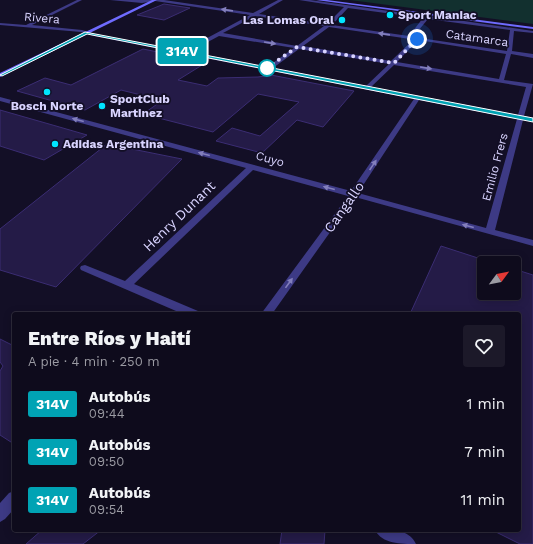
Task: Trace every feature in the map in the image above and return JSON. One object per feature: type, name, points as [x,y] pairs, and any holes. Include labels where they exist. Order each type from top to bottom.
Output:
[{"type":"main road","points":[[0,69],[155,0]]},
{"type":"main road","points":[[318,0],[533,26]]},
{"type":"main road","points":[[338,0],[429,14]]},
{"type":"main road","points":[[0,75],[144,1]]},
{"type":"street","points":[[27,26],[80,0]]},
{"type":"street","name":"Catamarca","points":[[112,0],[155,0],[533,56]]},
{"type":"street","points":[[185,52],[282,0]]},
{"type":"street","points":[[301,0],[429,14],[533,32]]},
{"type":"street","points":[[269,68],[328,26],[347,6]]},
{"type":"street","points":[[410,38],[429,14]]},
{"type":"street","name":"Rivera","points":[[0,24],[84,32],[533,120]]},
{"type":"street","points":[[501,81],[509,53],[512,29]]},
{"type":"street","points":[[218,34],[531,85]]},
{"type":"street","points":[[368,87],[417,39]]},
{"type":"street","name":"Emilio Frers","points":[[490,231],[520,118],[531,85]]},
{"type":"street","name":"Cangallo","points":[[267,312],[353,194],[418,97]]},
{"type":"street","name":"Cuyo","points":[[0,99],[533,243]]},
{"type":"street","name":"Henry Dunant","points":[[126,286],[251,167]]},
{"type":"street","points":[[85,268],[185,312]]},
{"type":"street","points":[[0,514],[12,500]]},
{"type":"street","points":[[387,532],[408,544]]},
{"type":"green space","points":[[350,0],[533,0],[533,24]]},
{"type":"building","points":[[164,4],[190,8],[164,20],[137,15]]},
{"type":"building","points":[[143,49],[207,62],[178,80],[207,86],[218,78],[258,77],[271,75],[354,91],[323,127],[297,120],[262,153],[216,141],[232,128],[260,136],[299,102],[258,94],[213,132],[143,114],[163,100],[152,98],[151,96],[149,97],[121,90],[85,110],[17,91],[45,78],[71,85]]},
{"type":"building","points":[[0,110],[87,135],[44,160],[0,146]]},
{"type":"building","points":[[107,144],[182,159],[56,287],[0,270],[0,229]]},
{"type":"building","points":[[441,246],[477,258],[477,300],[521,300],[521,271],[533,275],[533,544],[520,544],[496,532],[521,532],[521,312],[411,312]]},
{"type":"building","points":[[0,339],[12,345],[12,443],[0,435],[0,371],[3,366],[0,362]]},
{"type":"building","points":[[40,532],[98,532],[83,544],[26,544]]},
{"type":"building","points":[[282,532],[325,532],[324,544],[280,544]]},
{"type":"bus line","name":"314V","points":[[0,75],[86,33],[533,120]]},
{"type":"place","name":"Sport Maniac","points":[[390,15]]},
{"type":"place","name":"Las Lomas Oral","points":[[342,20]]},
{"type":"place","name":"Bosch Norte","points":[[47,92]]},
{"type":"place","name":"SportClub Martinez","points":[[102,106]]},
{"type":"place","name":"Adidas Argentina","points":[[55,144]]},
{"type":"route","points":[[267,68],[297,47],[394,63],[417,39]]}]
